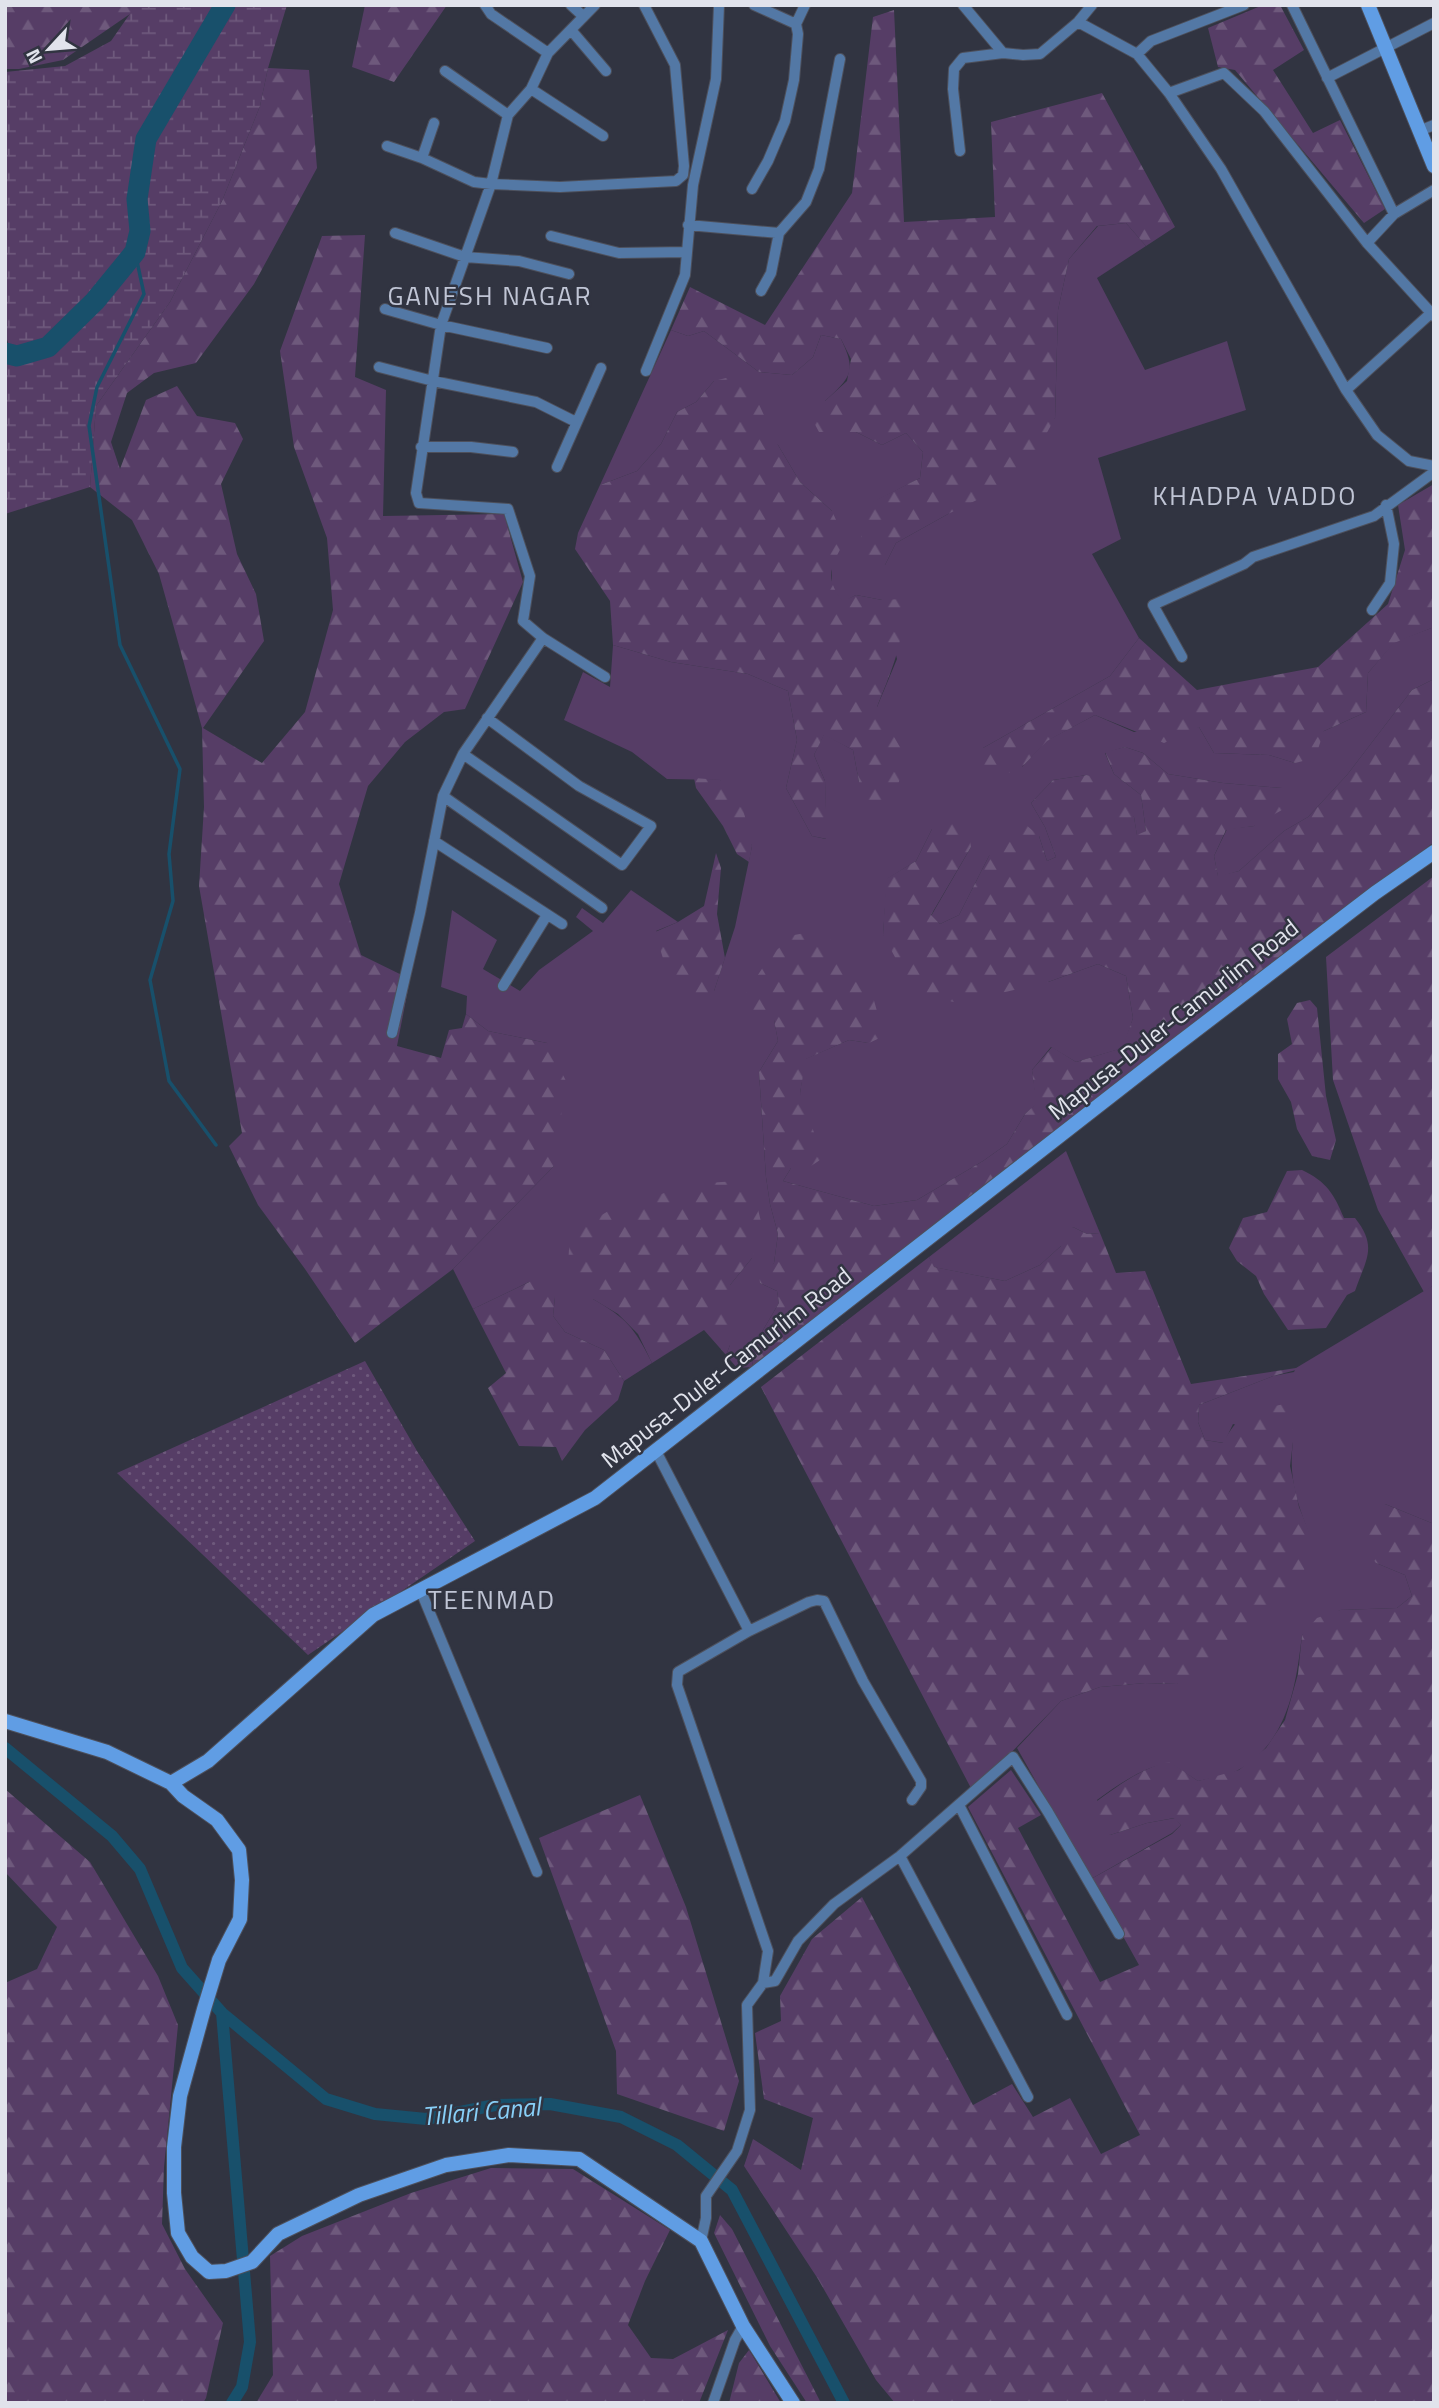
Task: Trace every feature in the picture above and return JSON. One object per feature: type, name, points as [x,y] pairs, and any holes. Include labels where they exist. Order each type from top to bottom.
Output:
[{"type":"street","points":[[485,5],[491,14],[548,53]]},
{"type":"street","points":[[571,5],[583,16]]},
{"type":"street","points":[[595,5],[548,53],[531,89],[508,115],[491,184],[441,325],[416,493],[419,503],[508,509],[530,576],[523,621],[543,638],[605,677]]},
{"type":"street","points":[[387,146],[422,158],[474,182],[559,187],[676,181],[683,175],[684,166],[675,65],[644,5]]},
{"type":"street","points":[[646,371],[685,275],[693,185],[716,79],[719,5]]},
{"type":"street","points":[[754,5],[796,24]]},
{"type":"street","points":[[752,189],[768,161],[785,121],[794,80],[798,34],[796,24],[805,5]]},
{"type":"street","points":[[963,5],[1003,53]]},
{"type":"street","points":[[960,151],[953,89],[954,69],[963,58],[1003,53],[1040,54],[1078,22],[1093,5]]},
{"type":"street","points":[[1136,54],[1151,41],[1244,5]]},
{"type":"street","points":[[1292,5],[1394,214]]},
{"type":"street","points":[[1368,5],[1434,166]]},
{"type":"street","points":[[1078,22],[1136,54],[1169,93],[1221,169],[1346,390],[1377,435],[1409,461],[1434,466]]},
{"type":"street","points":[[1327,78],[1434,23]]},
{"type":"street","points":[[571,30],[606,72]]},
{"type":"street","points":[[761,291],[771,273],[779,233],[806,202],[819,169],[840,60]]},
{"type":"street","points":[[445,71],[508,115]]},
{"type":"street","points":[[1169,93],[1224,73],[1264,111],[1367,243],[1432,315],[1346,390]]},
{"type":"street","points":[[531,89],[603,136]]},
{"type":"street","points":[[422,158],[433,122]]},
{"type":"street","points":[[1419,131],[1434,125]]},
{"type":"street","points":[[1367,243],[1394,214],[1434,190]]},
{"type":"street","points":[[688,225],[779,233]]},
{"type":"street","points":[[395,233],[465,257],[519,261],[569,274]]},
{"type":"street","points":[[551,236],[619,253],[686,252]]},
{"type":"street","points":[[385,309],[441,325],[547,348]]},
{"type":"street","points":[[379,367],[536,402],[576,422]]},
{"type":"street","points":[[557,467],[601,368]]},
{"type":"street","points":[[421,447],[471,447],[513,452]]},
{"type":"street","points":[[1182,657],[1153,605],[1244,564],[1253,557],[1374,516],[1434,472]]},
{"type":"street","points":[[1372,610],[1390,583],[1394,544],[1386,505]]},
{"type":"street","points":[[392,1033],[443,796],[463,754],[543,638]]},
{"type":"street","points":[[463,754],[622,865],[651,826],[579,786],[487,718]]},
{"type":"street","points":[[443,796],[602,908]]},
{"type":"street","points":[[434,841],[562,924]]},
{"type":"street","name":"Mapusa-Duler-Camurlim Road","points":[[171,1783],[208,1761],[373,1615],[596,1498],[1162,1056],[1375,893],[1434,852]]},
{"type":"street","points":[[503,986],[547,915]]},
{"type":"street","points":[[656,1451],[749,1631]]},
{"type":"street","points":[[420,1589],[537,1872]]},
{"type":"street","points":[[701,2241],[706,2218],[706,2196],[737,2151],[750,2110],[747,2005],[764,1983],[768,1951],[677,1685],[678,1672],[749,1631],[809,1602],[824,1601],[863,1681],[920,1782],[921,1787],[912,1800]]},
{"type":"street","points":[[5,1721],[107,1752],[171,1783],[183,1796],[217,1821],[239,1850],[242,1880],[240,1919],[219,1960],[204,2009],[180,2096],[174,2147],[174,2193],[178,2234],[192,2257],[209,2272],[226,2271],[244,2265],[278,2234],[359,2195],[446,2165],[509,2155],[579,2159],[701,2241],[743,2326],[793,2403]]},
{"type":"street","points":[[764,1983],[775,1981],[797,1941],[834,1904],[900,1857],[1013,1757],[1119,1934]]},
{"type":"street","points":[[959,1805],[1067,2015]]},
{"type":"street","points":[[900,1857],[1028,2097]]},
{"type":"street","points":[[713,2403],[743,2326]]},
{"type":"green space","points":[[5,5],[143,5],[63,60],[19,69],[5,69]]},
{"type":"green space","points":[[136,5],[287,5],[260,106],[222,201],[170,302],[96,406],[90,487],[5,514],[5,347],[10,348],[5,334],[5,72],[65,66],[111,41]]},
{"type":"green space","points":[[365,5],[447,5],[394,82],[352,67]]},
{"type":"green space","points":[[1263,5],[1280,5],[1304,50],[1273,70],[1313,133],[1340,120],[1385,209],[1364,223],[1235,70],[1218,67],[1208,28]]},
{"type":"green space","points":[[894,10],[904,222],[995,217],[991,122],[1102,93],[1175,227],[1146,246],[1126,223],[1097,226],[1069,259],[1058,310],[1055,418],[1022,478],[896,543],[885,565],[868,559],[861,535],[868,504],[920,478],[923,452],[906,433],[882,445],[856,432],[819,432],[811,417],[847,381],[851,359],[841,339],[821,335],[813,357],[792,375],[759,372],[704,331],[688,336],[671,330],[690,287],[765,325],[852,193],[873,17]]},
{"type":"green space","points":[[268,68],[309,70],[317,168],[254,284],[196,363],[154,373],[127,393],[111,442],[120,469],[146,400],[177,386],[197,416],[235,423],[243,439],[221,484],[237,554],[256,594],[264,641],[203,728],[262,763],[305,712],[333,610],[327,538],[294,447],[280,351],[322,236],[365,235],[355,377],[386,390],[383,516],[504,514],[523,582],[465,709],[444,712],[405,742],[368,786],[339,884],[361,955],[410,979],[397,1046],[441,1058],[449,1030],[462,1028],[466,1014],[488,1031],[547,1043],[566,1081],[554,1166],[453,1269],[355,1343],[258,1205],[229,1146],[242,1133],[199,886],[204,807],[202,728],[159,574],[132,520],[90,487],[96,406],[170,302],[222,201],[260,106]]},
{"type":"green space","points":[[1126,223],[1146,246],[1097,278],[1145,370],[1227,341],[1246,410],[1098,458],[1121,539],[1092,554],[1139,638],[1110,676],[983,748],[1022,767],[1046,741],[1095,715],[1134,732],[1199,727],[1214,753],[1269,755],[1295,763],[1324,731],[1366,712],[1368,673],[1394,642],[1434,627],[1434,679],[1412,690],[1347,775],[1308,817],[1284,831],[1239,871],[1218,877],[1214,856],[1227,829],[1254,826],[1282,788],[1223,783],[1168,774],[1143,753],[1125,747],[1105,753],[1114,774],[1141,795],[1146,831],[1137,836],[1134,817],[1087,775],[1053,780],[1031,803],[1045,827],[1056,857],[1047,861],[1039,836],[989,856],[959,915],[940,924],[931,916],[971,847],[932,829],[916,861],[887,879],[883,935],[1048,982],[1098,964],[1126,976],[1133,1018],[1123,1048],[1076,1062],[1051,1047],[1032,1070],[1037,1104],[1025,1114],[1007,1144],[917,1200],[874,1206],[783,1181],[791,1168],[808,1168],[800,1093],[805,1059],[849,1040],[869,1043],[774,1019],[778,1041],[759,1072],[766,1177],[778,1234],[774,1263],[760,1283],[777,1291],[779,1303],[756,1342],[752,1367],[737,1368],[726,1355],[730,1345],[730,1285],[752,1258],[593,1299],[628,1325],[652,1363],[624,1381],[604,1350],[565,1332],[553,1316],[555,1297],[529,1282],[473,1309],[453,1269],[554,1166],[547,1043],[488,1031],[466,1014],[467,996],[441,987],[452,910],[497,940],[483,969],[520,991],[539,970],[593,931],[576,917],[582,908],[603,923],[631,890],[678,922],[656,931],[714,991],[735,927],[752,846],[720,780],[667,779],[632,752],[564,720],[583,672],[610,687],[613,645],[671,662],[748,674],[788,691],[797,740],[786,788],[812,836],[826,839],[825,781],[814,755],[824,734],[853,750],[859,782],[877,707],[897,659],[882,600],[856,595],[843,602],[832,588],[832,511],[800,482],[778,445],[714,381],[696,402],[677,412],[661,444],[637,471],[600,485],[671,330],[688,336],[704,331],[759,372],[792,375],[813,357],[821,335],[841,339],[849,359],[849,373],[841,386],[825,401],[856,432],[882,445],[906,433],[923,452],[920,478],[868,505],[885,565],[896,543],[948,514],[1055,418],[1058,310],[1069,259],[1098,226]]},
{"type":"green space","points":[[738,375],[755,396],[778,445],[800,482],[832,511],[845,540],[833,564],[831,578],[837,593],[843,601],[856,595],[882,600],[902,599],[900,641],[877,707],[907,759],[891,804],[868,802],[859,782],[853,750],[824,735],[814,755],[825,781],[827,839],[812,836],[786,788],[797,740],[788,691],[748,674],[671,662],[613,645],[610,601],[575,549],[578,533],[600,485],[637,471],[661,444],[677,412],[696,402],[714,381]]},
{"type":"green space","points":[[1434,484],[1434,627],[1394,643],[1368,673],[1366,712],[1324,731],[1315,758],[1295,763],[1269,755],[1214,753],[1199,727],[1164,743],[1095,715],[1047,741],[1022,767],[992,780],[981,770],[983,748],[1110,676],[1139,638],[1197,690],[1318,667],[1388,604],[1405,550],[1398,505]]},
{"type":"green space","points":[[1434,679],[1434,842],[752,1367],[756,1342],[779,1303],[777,1291],[760,1283],[759,1274],[774,1263],[778,1234],[766,1177],[759,1072],[778,1041],[774,1020],[752,1016],[744,996],[771,955],[794,935],[823,930],[873,997],[884,1036],[869,1043],[849,1040],[806,1059],[800,1093],[823,1158],[808,1168],[791,1168],[783,1181],[874,1206],[917,1200],[1007,1144],[1025,1114],[1036,1104],[1032,1070],[1052,1047],[1076,1062],[1122,1048],[1133,1018],[1126,976],[1098,964],[1048,982],[959,1003],[915,994],[883,935],[886,879],[916,861],[932,829],[951,814],[967,821],[971,847],[931,915],[940,924],[959,915],[989,856],[1025,824],[1039,836],[1047,861],[1056,857],[1045,827],[1031,803],[1053,780],[1087,775],[1120,790],[1134,817],[1137,835],[1146,831],[1141,795],[1114,774],[1105,752],[1125,747],[1143,753],[1168,774],[1223,783],[1282,788],[1289,806],[1254,826],[1226,830],[1214,856],[1218,876],[1239,871],[1284,831],[1308,817],[1347,775],[1412,690]]},
{"type":"green space","points":[[694,778],[720,780],[739,792],[752,846],[749,862],[737,854],[723,826],[696,788]]},
{"type":"green space","points":[[716,853],[721,868],[717,914],[725,958],[714,991],[689,1001],[665,965],[655,932],[704,906]]},
{"type":"green space","points":[[1434,876],[1434,1285],[1424,1292],[1378,1210],[1333,1080],[1326,957]]},
{"type":"green space","points":[[1310,1000],[1317,1008],[1326,1096],[1336,1140],[1330,1160],[1312,1156],[1297,1129],[1291,1102],[1278,1079],[1278,1054],[1292,1044],[1287,1019],[1297,1003]]},
{"type":"green space","points":[[1066,1151],[1100,1233],[1087,1234],[1073,1227],[1061,1246],[1040,1265],[1005,1281],[933,1267],[929,1257]]},
{"type":"green space","points":[[1302,1170],[1318,1179],[1329,1190],[1344,1218],[1355,1218],[1366,1237],[1368,1253],[1355,1291],[1347,1295],[1326,1328],[1288,1330],[1264,1294],[1256,1276],[1237,1261],[1229,1248],[1243,1218],[1267,1212],[1287,1171]]},
{"type":"green space","points":[[751,1180],[762,1226],[752,1258],[730,1285],[730,1345],[726,1355],[704,1330],[652,1363],[638,1334],[618,1314],[593,1299],[568,1265],[570,1234],[610,1210],[693,1184]]},
{"type":"green space","points":[[1073,1227],[1087,1234],[1100,1233],[1116,1273],[1145,1271],[1191,1384],[1296,1368],[1199,1405],[1198,1422],[1205,1440],[1223,1443],[1241,1418],[1255,1411],[1285,1404],[1291,1413],[1293,1442],[1290,1466],[1299,1507],[1312,1539],[1301,1583],[1274,1616],[1210,1668],[1177,1684],[1145,1683],[1100,1687],[1061,1701],[973,1792],[761,1387],[929,1257],[934,1267],[1005,1281],[1040,1265],[1061,1246],[1062,1232]]},
{"type":"green space","points":[[548,1273],[555,1297],[553,1316],[565,1332],[604,1350],[624,1381],[618,1400],[585,1430],[562,1461],[556,1447],[519,1446],[488,1388],[506,1373],[473,1309]]},
{"type":"green space","points":[[1434,1285],[1434,1524],[1385,1504],[1376,1563],[1405,1575],[1412,1596],[1397,1608],[1340,1610],[1302,1635],[1297,1674],[1287,1711],[1269,1743],[1240,1769],[1198,1781],[1170,1763],[1160,1765],[1132,1777],[1097,1800],[1110,1835],[1147,1823],[1175,1818],[1181,1825],[1172,1833],[1091,1879],[1017,1748],[1061,1701],[1100,1687],[1145,1683],[1177,1684],[1311,1539],[1293,1480],[1293,1442],[1233,1424],[1224,1443],[1205,1440],[1198,1422],[1199,1405],[1273,1376],[1294,1372],[1296,1368]]},
{"type":"green space","points":[[365,1361],[417,1451],[475,1541],[308,1655],[117,1473]]},
{"type":"green space","points":[[1385,1504],[1434,1524],[1434,2403],[895,2403],[876,2380],[818,2279],[744,2166],[753,2139],[801,2170],[813,2118],[764,2099],[755,2033],[781,2021],[780,1996],[812,1939],[862,1897],[973,2105],[1012,2084],[1033,2117],[1070,2098],[1101,2154],[1140,2135],[968,1807],[1011,1770],[1041,1815],[1018,1828],[1100,1982],[1139,1965],[1091,1879],[1172,1834],[1181,1825],[1174,1818],[1110,1835],[1096,1829],[1097,1801],[1132,1777],[1160,1764],[1170,1762],[1198,1781],[1239,1770],[1266,1748],[1285,1720],[1298,1674],[1302,1635],[1317,1618],[1340,1610],[1397,1608],[1412,1596],[1405,1575],[1376,1563],[1364,1548],[1371,1509]]},
{"type":"green space","points":[[5,1789],[90,1862],[158,1976],[178,2025],[164,2167],[162,2224],[185,2269],[223,2323],[203,2403],[5,2403],[5,1983],[37,1969],[57,1927],[5,1872]]},
{"type":"green space","points":[[640,1795],[686,1907],[739,2081],[724,2131],[617,2094],[616,2051],[539,1838]]},
{"type":"green space","points":[[491,2168],[573,2169],[670,2230],[645,2281],[628,2325],[651,2358],[673,2359],[728,2330],[699,2403],[256,2403],[273,2375],[270,2256],[302,2236],[411,2193]]},
{"type":"green space","points":[[720,2215],[732,2229],[821,2403],[807,2403],[770,2346],[714,2233]]},
{"type":"green space","points":[[749,2350],[781,2403],[729,2403],[739,2363]]},
{"type":"waterway","points":[[5,353],[17,356],[48,347],[95,301],[135,252],[140,231],[137,199],[146,139],[225,5]]},
{"type":"waterway","points":[[135,252],[144,294],[97,387],[89,426],[120,645],[180,769],[169,854],[173,901],[150,980],[169,1081],[216,1145]]},
{"type":"waterway","name":"Tillari Canal","points":[[5,1748],[112,1836],[140,1869],[182,1968],[222,2013],[326,2099],[375,2114],[426,2119],[495,2105],[550,2104],[621,2117],[677,2145],[732,2190],[844,2403]]},
{"type":"waterway","points":[[222,2013],[250,2342],[242,2387],[232,2403]]},
{"type":"district","name":"GANESH NAGAR","points":[[490,295]]},
{"type":"district","name":"KHADPA VADDO","points":[[1255,495]]},
{"type":"district","name":"TEENMAD","points":[[492,1599]]}]
